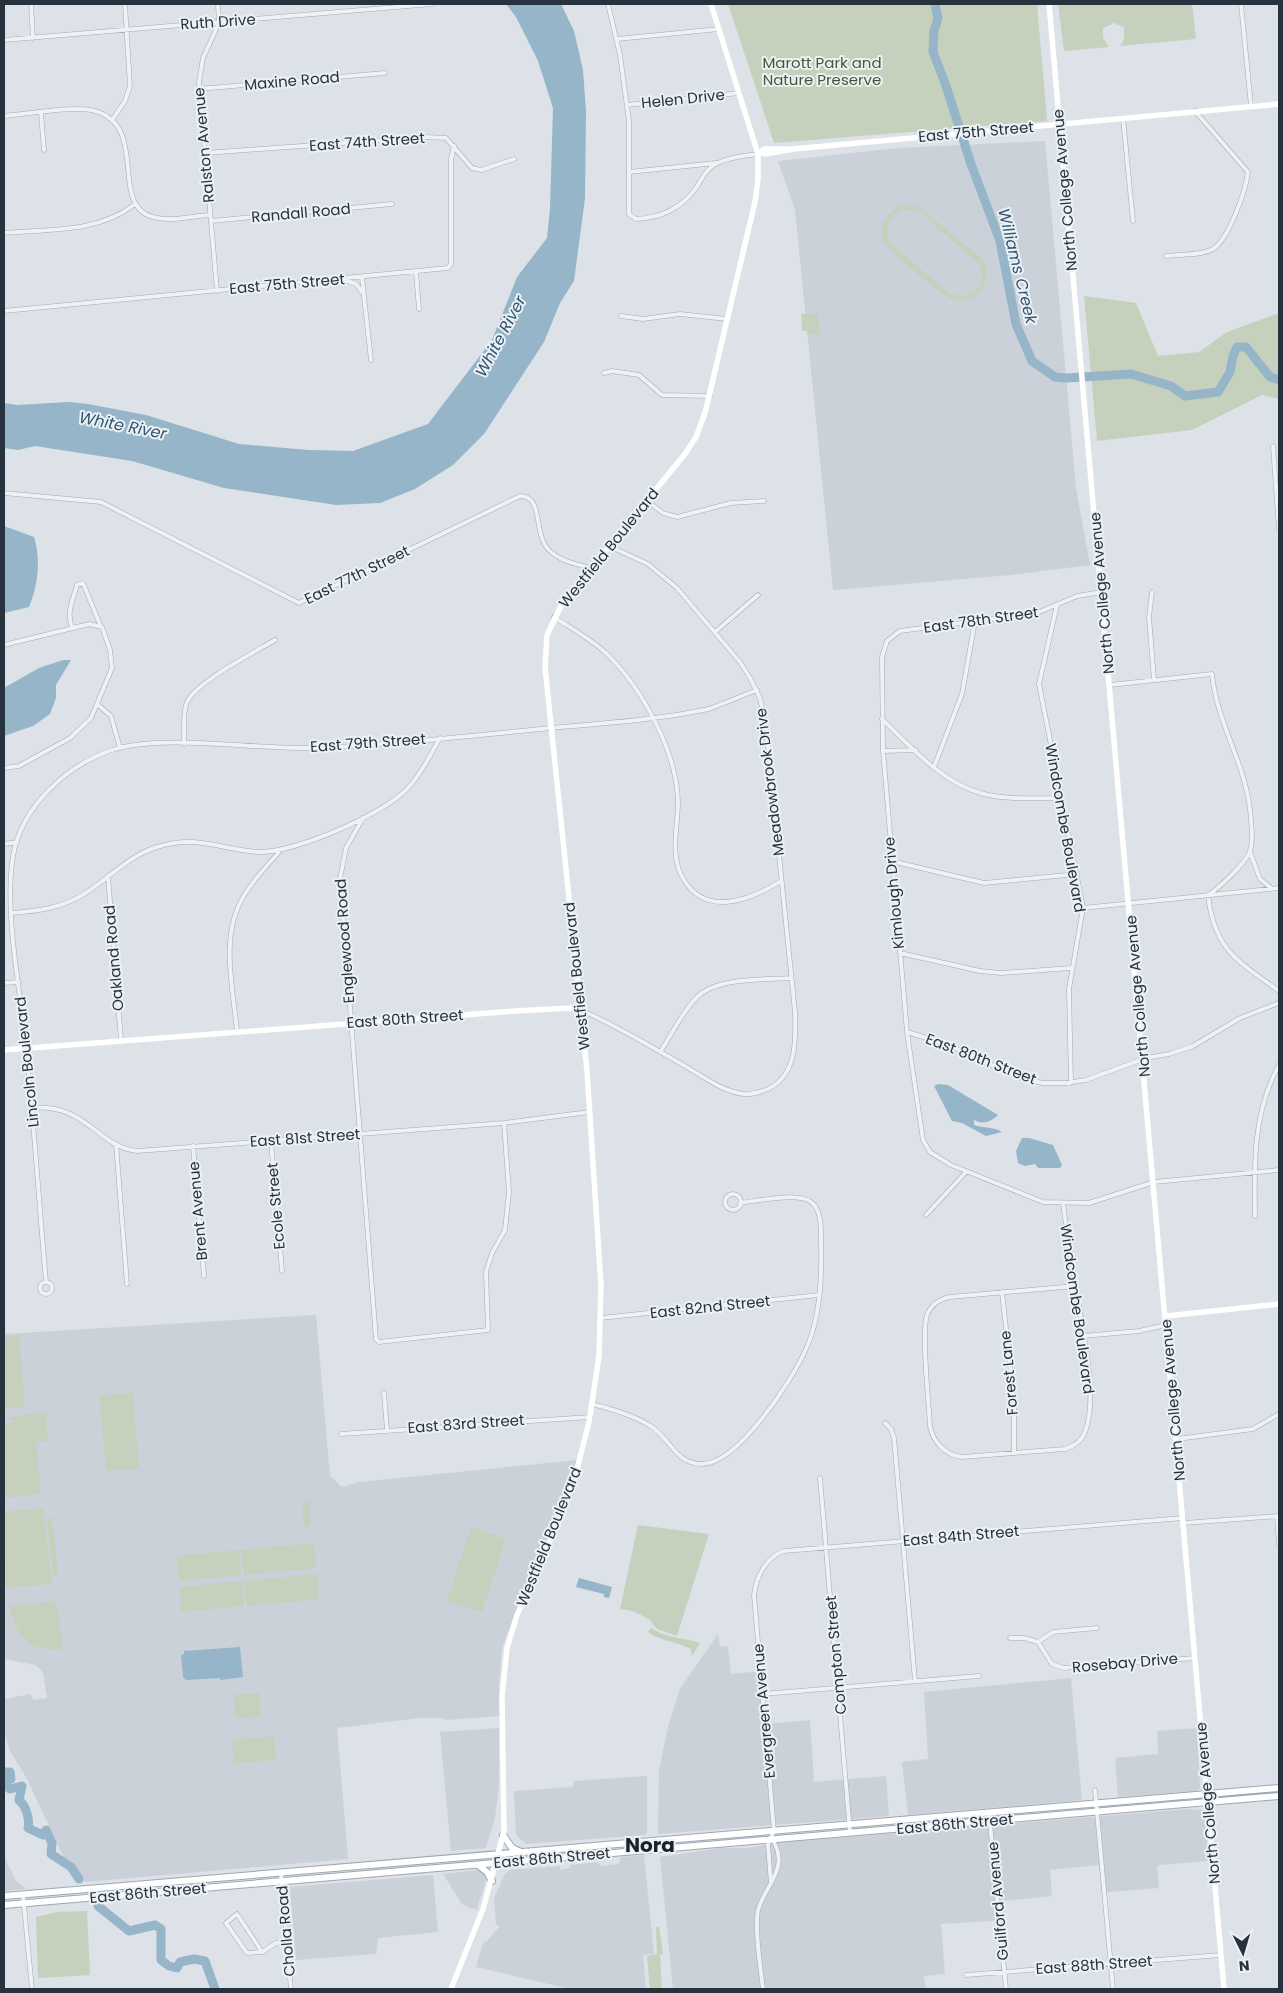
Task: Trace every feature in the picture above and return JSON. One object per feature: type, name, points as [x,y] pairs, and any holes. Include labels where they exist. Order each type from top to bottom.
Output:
[{"type":"main road","name":"East 86th Street","points":[[4,1904],[991,1821],[1279,1788]]},
{"type":"main road","name":"East 86th Street","points":[[4,1896],[989,1813],[1208,1803],[1279,1796]]},
{"type":"main road","points":[[503,1835],[512,1848],[522,1853]]},
{"type":"main road","points":[[478,1865],[487,1872],[492,1881]]},
{"type":"street","points":[[30,4],[33,38]]},
{"type":"street","points":[[112,120],[125,101],[130,86],[125,4]]},
{"type":"street","name":"Ralston Avenue","points":[[217,291],[199,89],[204,58],[219,23],[218,4]]},
{"type":"street","name":"Ruth Drive","points":[[4,40],[432,4]]},
{"type":"street","points":[[608,4],[617,39],[627,105],[628,209],[632,216],[636,219],[645,218],[671,211],[690,195],[703,176],[716,163]]},
{"type":"street","name":"Westfield Boulevard","points":[[450,1989],[477,1925],[492,1881],[503,1835],[506,1817],[502,1696],[507,1648],[525,1596],[568,1498],[580,1460],[590,1416],[599,1359],[601,1285],[589,1112],[545,652],[547,637],[562,604],[693,442],[702,424],[710,396],[757,195],[759,153],[711,4]]},
{"type":"street","name":"North College Avenue","points":[[1049,4],[1224,1989]]},
{"type":"street","points":[[1241,4],[1251,106]]},
{"type":"street","points":[[617,39],[719,29]]},
{"type":"street","name":"Maxine Road","points":[[199,89],[385,73]]},
{"type":"street","name":"Helen Drive","points":[[627,105],[739,93]]},
{"type":"street","name":"East 75th Street","points":[[716,163],[759,153],[765,154],[793,149],[1279,104]]},
{"type":"street","points":[[4,116],[90,110],[112,120],[124,140],[131,192],[135,204],[144,213],[156,218],[210,215]]},
{"type":"street","points":[[1166,256],[1202,252],[1219,244],[1226,235],[1247,185],[1248,172],[1195,111]]},
{"type":"street","points":[[41,113],[44,150]]},
{"type":"street","points":[[1123,118],[1133,221]]},
{"type":"street","name":"East 74th Street","points":[[205,153],[426,137],[446,138],[472,168],[481,170],[514,159]]},
{"type":"street","name":"East 75th Street","points":[[4,311],[362,278],[450,267],[451,159],[454,146]]},
{"type":"street","points":[[628,172],[716,163]]},
{"type":"street","points":[[4,233],[98,224],[116,218],[135,204]]},
{"type":"street","name":"Randall Road","points":[[211,221],[392,204]]},
{"type":"street","points":[[416,272],[419,309]]},
{"type":"street","points":[[362,278],[371,360]]},
{"type":"street","points":[[338,280],[356,284],[364,294]]},
{"type":"street","points":[[621,316],[643,319],[680,314],[727,319]]},
{"type":"street","points":[[604,372],[612,371],[638,375],[662,395],[710,396]]},
{"type":"street","points":[[1273,446],[1279,529]]},
{"type":"street","name":"East 77th Street","points":[[4,493],[101,502],[299,603],[520,496],[526,496],[534,502],[540,535],[550,552],[563,559],[590,568]]},
{"type":"street","points":[[647,501],[663,513],[677,517],[731,503],[764,501]]},
{"type":"street","name":"Meadowbrook Drive","points":[[609,546],[642,561],[663,575],[740,662],[757,690],[766,727],[791,978],[795,1037],[789,1070],[782,1081]]},
{"type":"street","points":[[4,768],[19,766],[70,738],[86,725],[98,705],[112,668],[110,650],[83,583],[77,585],[70,608],[69,616],[72,627]]},
{"type":"street","name":"East 78th Street","points":[[888,639],[900,631],[1037,613],[1077,596],[1102,592]]},
{"type":"street","points":[[1152,592],[1149,617],[1154,680]]},
{"type":"street","points":[[715,632],[758,595]]},
{"type":"street","name":"Windcombe Boulevard","points":[[1057,605],[1038,684],[1083,908],[1071,968],[1068,998],[1071,1083]]},
{"type":"street","points":[[554,618],[589,639],[613,660],[654,718],[675,780],[678,803],[677,859],[680,872],[687,885],[708,900],[724,902],[749,898],[781,881]]},
{"type":"street","points":[[934,767],[962,694],[975,621]]},
{"type":"street","points":[[4,645],[89,624],[102,628]]},
{"type":"street","name":"Kimlough Drive","points":[[888,639],[882,658],[883,751],[907,1032],[922,1137],[926,1147],[933,1154],[966,1172]]},
{"type":"street","points":[[184,744],[186,707],[191,695],[218,674],[275,640]]},
{"type":"street","points":[[1110,685],[1212,674],[1221,719],[1247,785],[1252,825],[1250,852],[1260,879],[1271,888]]},
{"type":"street","name":"East 79th Street","points":[[17,842],[35,808],[58,781],[90,760],[120,748],[184,744],[310,748],[551,728],[654,718],[709,708],[757,690]]},
{"type":"street","points":[[98,705],[111,716],[120,748]]},
{"type":"street","points":[[882,719],[934,767],[953,781],[984,794],[1003,797],[1061,798]]},
{"type":"street","points":[[12,914],[42,910],[64,904],[86,893],[126,862],[140,854],[178,842],[211,842],[258,852],[282,849],[363,818],[391,802],[407,789],[440,738]]},
{"type":"street","points":[[883,751],[916,750]]},
{"type":"street","name":"Englewood Road","points":[[363,818],[346,846],[340,872],[376,1339],[387,1342],[414,1337],[488,1330],[486,1272],[492,1253],[505,1230],[509,1192],[504,1123]]},
{"type":"street","points":[[4,844],[17,842]]},
{"type":"street","name":"Lincoln Boulevard","points":[[17,842],[11,875],[12,914],[26,1048],[46,1282]]},
{"type":"street","points":[[237,1031],[230,956],[232,926],[245,893],[282,849]]},
{"type":"street","points":[[1208,895],[1224,882],[1250,852]]},
{"type":"street","points":[[891,861],[984,883],[1077,874]]},
{"type":"street","name":"Oakland Road","points":[[108,876],[121,1040]]},
{"type":"street","points":[[1083,908],[1129,901],[1279,888]]},
{"type":"street","points":[[1208,895],[1212,920],[1226,947],[1240,962],[1279,991]]},
{"type":"street","points":[[900,954],[990,972],[1071,968]]},
{"type":"street","points":[[660,1052],[694,1000],[709,988],[723,983],[791,978]]},
{"type":"street","points":[[4,983],[19,982]]},
{"type":"street","name":"East 80th Street","points":[[907,1032],[943,1043],[1021,1078],[1043,1083],[1071,1083],[1193,1046],[1240,1018],[1279,1003]]},
{"type":"street","name":"East 80th Street","points":[[4,1050],[237,1031],[572,1008],[623,1030],[711,1081],[740,1094],[757,1093],[782,1081]]},
{"type":"street","points":[[1255,1216],[1255,1173],[1260,1113],[1268,1087],[1279,1065]]},
{"type":"street","name":"East 81st Street","points":[[31,1108],[52,1108],[73,1114],[116,1144],[137,1151],[504,1123],[589,1112]]},
{"type":"street","name":"Ecole Street","points":[[271,1141],[282,1271]]},
{"type":"street","points":[[116,1144],[126,1284]]},
{"type":"street","name":"Brent Avenue","points":[[193,1146],[204,1276]]},
{"type":"street","points":[[926,1215],[966,1172],[1030,1199],[1063,1204],[1095,1202],[1154,1182],[1279,1170]]},
{"type":"street","points":[[733,1195],[739,1198],[740,1202],[738,1208],[733,1210],[728,1208],[725,1203],[726,1198],[733,1195]]},
{"type":"street","points":[[592,1404],[608,1408],[649,1425],[684,1460],[702,1464],[715,1462],[750,1433],[780,1392],[806,1349],[818,1296],[821,1253],[820,1219],[817,1209],[812,1202],[797,1197],[740,1202]]},
{"type":"street","name":"Windcombe Boulevard","points":[[1014,1454],[1065,1449],[1079,1442],[1086,1430],[1089,1401],[1083,1336],[1063,1204]]},
{"type":"street","points":[[1014,1454],[962,1457],[952,1455],[944,1450],[933,1435],[930,1420],[926,1324],[928,1313],[934,1304],[950,1297],[1075,1286]]},
{"type":"street","name":"Forest Lane","points":[[1002,1292],[1014,1401],[1014,1454]]},
{"type":"street","name":"East 82nd Street","points":[[601,1318],[818,1296]]},
{"type":"street","points":[[1166,1316],[1279,1304]]},
{"type":"street","points":[[1083,1336],[1139,1331],[1166,1325]]},
{"type":"street","points":[[384,1393],[387,1430]]},
{"type":"street","points":[[1176,1439],[1246,1431],[1259,1427],[1279,1414]]},
{"type":"street","name":"East 83rd Street","points":[[341,1434],[590,1416]]},
{"type":"street","points":[[885,1423],[892,1431],[894,1438],[915,1681]]},
{"type":"street","name":"Compton Street","points":[[820,1478],[851,1824],[850,1832]]},
{"type":"street","points":[[1278,1516],[1279,1544]]},
{"type":"street","name":"East 84th Street","points":[[755,1583],[769,1561],[776,1554],[786,1550],[903,1540],[1278,1516]]},
{"type":"street","name":"Evergreen Avenue","points":[[755,1583],[754,1595],[774,1831],[772,1839],[768,1844],[771,1884]]},
{"type":"street","points":[[1010,1638],[1024,1638],[1038,1642],[1053,1632],[1098,1628]]},
{"type":"street","name":"Rosebay Drive","points":[[1038,1642],[1052,1664],[1063,1668],[1195,1658]]},
{"type":"street","points":[[763,1694],[979,1676]]},
{"type":"street","points":[[1095,1790],[1113,1989]]},
{"type":"street","name":"Guilford Avenue","points":[[989,1813],[1006,1989]]},
{"type":"street","name":"Evergreen Avenue","points":[[763,1989],[757,1920],[758,1908],[778,1871],[776,1845],[772,1839]]},
{"type":"street","name":"Cholla Road","points":[[282,1874],[291,1989]]},
{"type":"street","points":[[23,1894],[32,1989]]},
{"type":"street","points":[[262,1952],[237,1914],[226,1923],[247,1953],[262,1952],[276,1943],[287,1942]]},
{"type":"street","name":"East 88th Street","points":[[966,1974],[1221,1955]]},
{"type":"shaded area","points":[[1045,141],[1076,488],[1090,565],[1011,575],[833,590],[795,210],[778,161],[898,148]]},
{"type":"shaded area","points":[[316,1315],[330,1476],[342,1487],[359,1482],[577,1460],[559,1512],[525,1588],[502,1648],[499,1683],[500,1716],[446,1720],[441,1718],[419,1718],[337,1728],[348,1859],[85,1882],[73,1863],[64,1858],[26,1777],[10,1751],[4,1732],[5,1699],[30,1694],[34,1700],[47,1698],[43,1673],[36,1665],[4,1659],[4,1334]]},
{"type":"shaded area","points":[[718,1634],[720,1647],[728,1646],[731,1674],[764,1671],[768,1724],[810,1720],[814,1782],[886,1776],[889,1816],[658,1834],[659,1770],[669,1723],[680,1689]]},
{"type":"shaded area","points":[[1071,1678],[1082,1800],[908,1815],[902,1762],[928,1759],[924,1692]]},
{"type":"shaded area","points":[[499,1728],[499,1784],[495,1818],[486,1848],[451,1851],[440,1732]]},
{"type":"shaded area","points":[[1197,1728],[1200,1787],[1198,1791],[1118,1797],[1115,1758],[1158,1754],[1157,1731]]},
{"type":"shaded area","points":[[647,1776],[647,1833],[644,1835],[526,1844],[516,1835],[514,1791],[573,1787],[574,1781]]},
{"type":"shaded area","points":[[1189,1809],[1202,1810],[1205,1815],[1208,1861],[1159,1865],[1157,1867],[1159,1888],[1111,1892],[1102,1892],[1099,1865],[1050,1870],[1052,1896],[1003,1901],[1005,1920],[941,1924],[945,1974],[924,1976],[926,1989],[673,1989],[660,1857],[721,1848],[746,1848],[787,1842]]},
{"type":"shaded area","points":[[644,1855],[654,1954],[643,1955],[646,1989],[570,1989],[476,1967],[483,1943],[500,1926],[496,1925],[494,1898],[505,1874],[510,1870],[560,1866],[560,1870],[570,1868],[570,1865],[598,1862],[600,1866],[619,1864],[621,1857]]},
{"type":"shaded area","points":[[4,1856],[16,1881],[26,1889],[4,1891]]},
{"type":"shaded area","points":[[477,1870],[484,1872],[486,1879],[477,1909],[462,1904],[443,1874]]},
{"type":"shaded area","points":[[433,1875],[438,1932],[378,1938],[376,1954],[296,1960],[290,1887]]},
{"type":"green space","name":"Marott Park and Nature Preserve","points":[[728,4],[1037,4],[1047,121],[774,143]]},
{"type":"green space","points":[[1058,4],[1192,4],[1196,39],[1120,46],[1124,39],[1124,27],[1114,23],[1103,28],[1103,38],[1109,47],[1064,51]]},
{"type":"green space","points":[[909,204],[921,208],[983,260],[986,267],[986,279],[984,286],[976,295],[960,301],[952,299],[916,273],[884,243],[882,236],[883,223],[891,212],[902,205]],"holes":[[[906,209],[920,212],[980,265],[982,279],[976,290],[963,296],[950,294],[889,242],[887,231],[892,217]]]},
{"type":"green space","points":[[1084,296],[1136,303],[1158,356],[1199,352],[1227,332],[1279,313],[1279,399],[1262,395],[1192,430],[1097,441]]},
{"type":"green space","points":[[818,313],[820,334],[807,335],[807,331],[802,331],[801,314]]},
{"type":"green space","points":[[19,1335],[25,1407],[4,1409],[4,1337]]},
{"type":"green space","points":[[133,1393],[139,1469],[106,1471],[99,1396]]},
{"type":"green space","points":[[41,1412],[42,1414],[46,1413],[48,1441],[36,1442],[41,1494],[4,1498],[4,1424],[13,1423],[12,1420],[6,1420],[6,1418]]},
{"type":"green space","points":[[309,1501],[311,1526],[304,1527],[302,1502]]},
{"type":"green space","points":[[43,1508],[52,1584],[6,1588],[4,1512]]},
{"type":"green space","points":[[47,1518],[52,1518],[58,1574],[53,1577]]},
{"type":"green space","points":[[638,1525],[709,1534],[677,1636],[657,1629],[649,1619],[633,1611],[620,1609]]},
{"type":"green space","points":[[471,1527],[506,1539],[482,1612],[447,1601]]},
{"type":"green space","points":[[314,1543],[317,1568],[244,1575],[241,1550]]},
{"type":"green space","points":[[239,1550],[241,1575],[179,1581],[176,1556]]},
{"type":"green space","points":[[317,1574],[319,1599],[247,1606],[244,1581]]},
{"type":"green space","points":[[242,1581],[244,1606],[181,1612],[179,1587]]},
{"type":"green space","points":[[53,1602],[58,1607],[63,1649],[51,1650],[33,1645],[20,1634],[12,1617],[10,1606]]},
{"type":"green space","points":[[651,1628],[669,1636],[700,1643],[692,1656],[691,1649],[653,1635],[648,1632]]},
{"type":"green space","points":[[260,1693],[261,1716],[236,1718],[234,1695]]},
{"type":"green space","points":[[274,1736],[276,1760],[234,1763],[232,1740]]},
{"type":"green space","points":[[87,1911],[90,1975],[38,1978],[36,1917],[57,1912]]},
{"type":"green space","points":[[656,1927],[659,1927],[663,1954],[660,1955],[662,1989],[650,1989],[647,1956],[657,1954]]},
{"type":"water","name":"White River","points":[[506,4],[561,4],[574,31],[583,70],[586,111],[585,198],[574,281],[560,303],[544,342],[484,434],[453,465],[415,489],[380,503],[336,505],[224,488],[132,461],[35,446],[18,450],[4,448],[4,403],[17,405],[69,402],[88,404],[146,415],[239,444],[308,450],[353,451],[428,424],[492,340],[517,277],[547,238],[550,209],[553,108],[538,61],[516,17]]},
{"type":"water","points":[[4,526],[34,537],[38,563],[35,590],[29,607],[4,613]]},
{"type":"water","points":[[63,660],[71,660],[56,685],[56,698],[50,714],[33,726],[4,736],[4,688],[39,668]]},
{"type":"water","points":[[939,1084],[948,1085],[998,1115],[987,1122],[974,1120],[974,1125],[1002,1132],[986,1136],[962,1123],[952,1121],[934,1086]]},
{"type":"water","points":[[1022,1138],[1029,1138],[1053,1145],[1062,1165],[1060,1168],[1038,1168],[1035,1164],[1025,1166],[1018,1163],[1016,1151]]},
{"type":"water","points":[[579,1578],[612,1587],[609,1598],[604,1597],[604,1594],[576,1587]]},
{"type":"water","points":[[240,1647],[243,1677],[220,1680],[220,1678],[186,1680],[183,1677],[181,1655],[184,1654],[184,1651]]},
{"type":"waterway","name":"Williams Creek","points":[[935,4],[938,18],[934,31],[933,52],[971,164],[1000,241],[1016,324],[1032,361],[1055,377],[1131,374],[1171,386],[1185,396],[1218,392],[1230,372],[1237,347],[1246,347],[1270,377],[1279,380]]},
{"type":"waterway","points":[[4,1772],[10,1772],[11,1779],[4,1779]]},
{"type":"waterway","points":[[4,1784],[10,1789],[22,1786],[19,1800],[27,1813],[28,1828],[43,1835],[46,1830],[52,1843],[51,1854],[71,1867],[79,1879]]},
{"type":"waterway","points":[[98,1906],[129,1931],[155,1925],[161,1929],[161,1960],[169,1966],[177,1968],[180,1962],[194,1959],[205,1961],[215,1989]]},
{"type":"district","name":"Nora","points":[[650,1845]]}]
